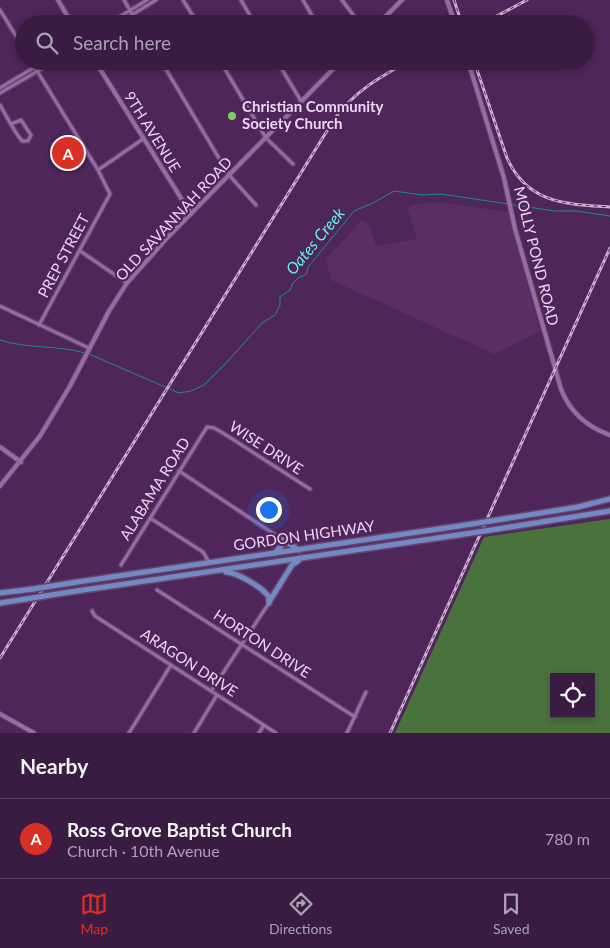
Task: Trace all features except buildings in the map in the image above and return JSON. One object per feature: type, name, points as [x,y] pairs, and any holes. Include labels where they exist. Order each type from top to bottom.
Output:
[{"type":"highway","name":"GORDON HIGHWAY","points":[[0,593],[459,526],[578,507],[610,499]]},
{"type":"highway","name":"GORDON HIGHWAY","points":[[0,603],[610,511]]},
{"type":"highway","points":[[280,538],[299,550]]},
{"type":"highway","points":[[275,553],[282,545],[280,538]]},
{"type":"highway","points":[[269,603],[292,565],[306,557]]},
{"type":"highway","points":[[220,570],[235,574],[264,592],[269,597],[269,603]]},
{"type":"street","points":[[58,0],[67,15]]},
{"type":"street","points":[[124,0],[133,15]]},
{"type":"street","points":[[128,15],[147,0]]},
{"type":"street","points":[[125,15],[156,0]]},
{"type":"street","points":[[183,0],[192,15]]},
{"type":"street","points":[[241,0],[250,15]]},
{"type":"street","points":[[303,0],[312,15]]},
{"type":"street","points":[[342,0],[353,15]]},
{"type":"street","points":[[387,15],[402,0]]},
{"type":"street","points":[[447,0],[452,15]]},
{"type":"street","points":[[0,10],[15,34]]},
{"type":"street","points":[[0,88],[30,70]]},
{"type":"street","name":"9TH AVENUE","points":[[101,70],[191,214]]},
{"type":"street","points":[[166,70],[230,175],[256,204]]},
{"type":"street","points":[[225,70],[266,138],[293,164]]},
{"type":"street","points":[[282,70],[301,101]]},
{"type":"street","name":"OLD SAVANNAH ROAD","points":[[0,486],[40,436],[70,386],[109,311],[127,283],[144,263],[331,70]]},
{"type":"street","name":"MOLLY POND ROAD","points":[[471,70],[498,154],[554,370],[563,396],[580,418],[592,427],[610,434]]},
{"type":"street","points":[[0,93],[38,71],[98,170],[143,139]]},
{"type":"street","points":[[0,105],[10,124],[22,141],[28,141],[32,135],[21,120],[10,124]]},
{"type":"street","name":"PREP STREET","points":[[39,325],[109,198],[110,194],[98,170]]},
{"type":"street","points":[[80,251],[127,283]]},
{"type":"street","points":[[0,306],[87,352]]},
{"type":"street","name":"ALABAMA ROAD","points":[[121,565],[203,432],[209,427]]},
{"type":"street","name":"WISE DRIVE","points":[[209,427],[223,433],[310,489]]},
{"type":"street","points":[[0,447],[21,462]]},
{"type":"street","points":[[179,471],[280,538]]},
{"type":"street","points":[[150,518],[203,552],[209,562]]},
{"type":"street","name":"HORTON DRIVE","points":[[158,590],[355,717]]},
{"type":"street","points":[[211,691],[269,603]]},
{"type":"street","name":"ARAGON DRIVE","points":[[92,610],[95,616],[276,733]]},
{"type":"street","points":[[129,733],[171,665]]},
{"type":"street","points":[[347,733],[366,692]]},
{"type":"street","points":[[194,733],[217,695]]},
{"type":"street","points":[[0,714],[34,733]]},
{"type":"street","points":[[259,733],[264,725]]},
{"type":"shaded area","points":[[446,203],[508,212],[540,331],[494,354],[331,280],[326,259],[362,220],[369,225],[376,246],[417,239],[408,209],[412,205]]},
{"type":"green space","points":[[610,519],[610,733],[395,733],[484,537]]},
{"type":"waterway","name":"Oates Creek","points":[[89,354],[179,393],[191,391],[204,385],[262,323],[275,315],[280,305],[280,297],[290,290],[298,278],[307,273],[308,267],[354,211],[394,191],[422,195],[441,194],[555,211],[577,211],[610,216]]},
{"type":"waterway","name":"Oates Creek","points":[[0,340],[21,345],[85,353]]},
{"type":"railway","points":[[454,0],[459,15]]},
{"type":"railway","points":[[499,15],[527,0]]},
{"type":"railway","points":[[0,658],[335,118],[360,92],[394,70]]},
{"type":"railway","points":[[477,70],[507,158],[526,185],[550,199],[578,205],[610,207]]},
{"type":"railway","points":[[390,733],[610,248]]},
{"type":"place","name":"Christian Community Society Church","points":[[232,116]]},
{"type":"place","name":"Ross Grove Baptist Church","points":[[68,153]]}]
